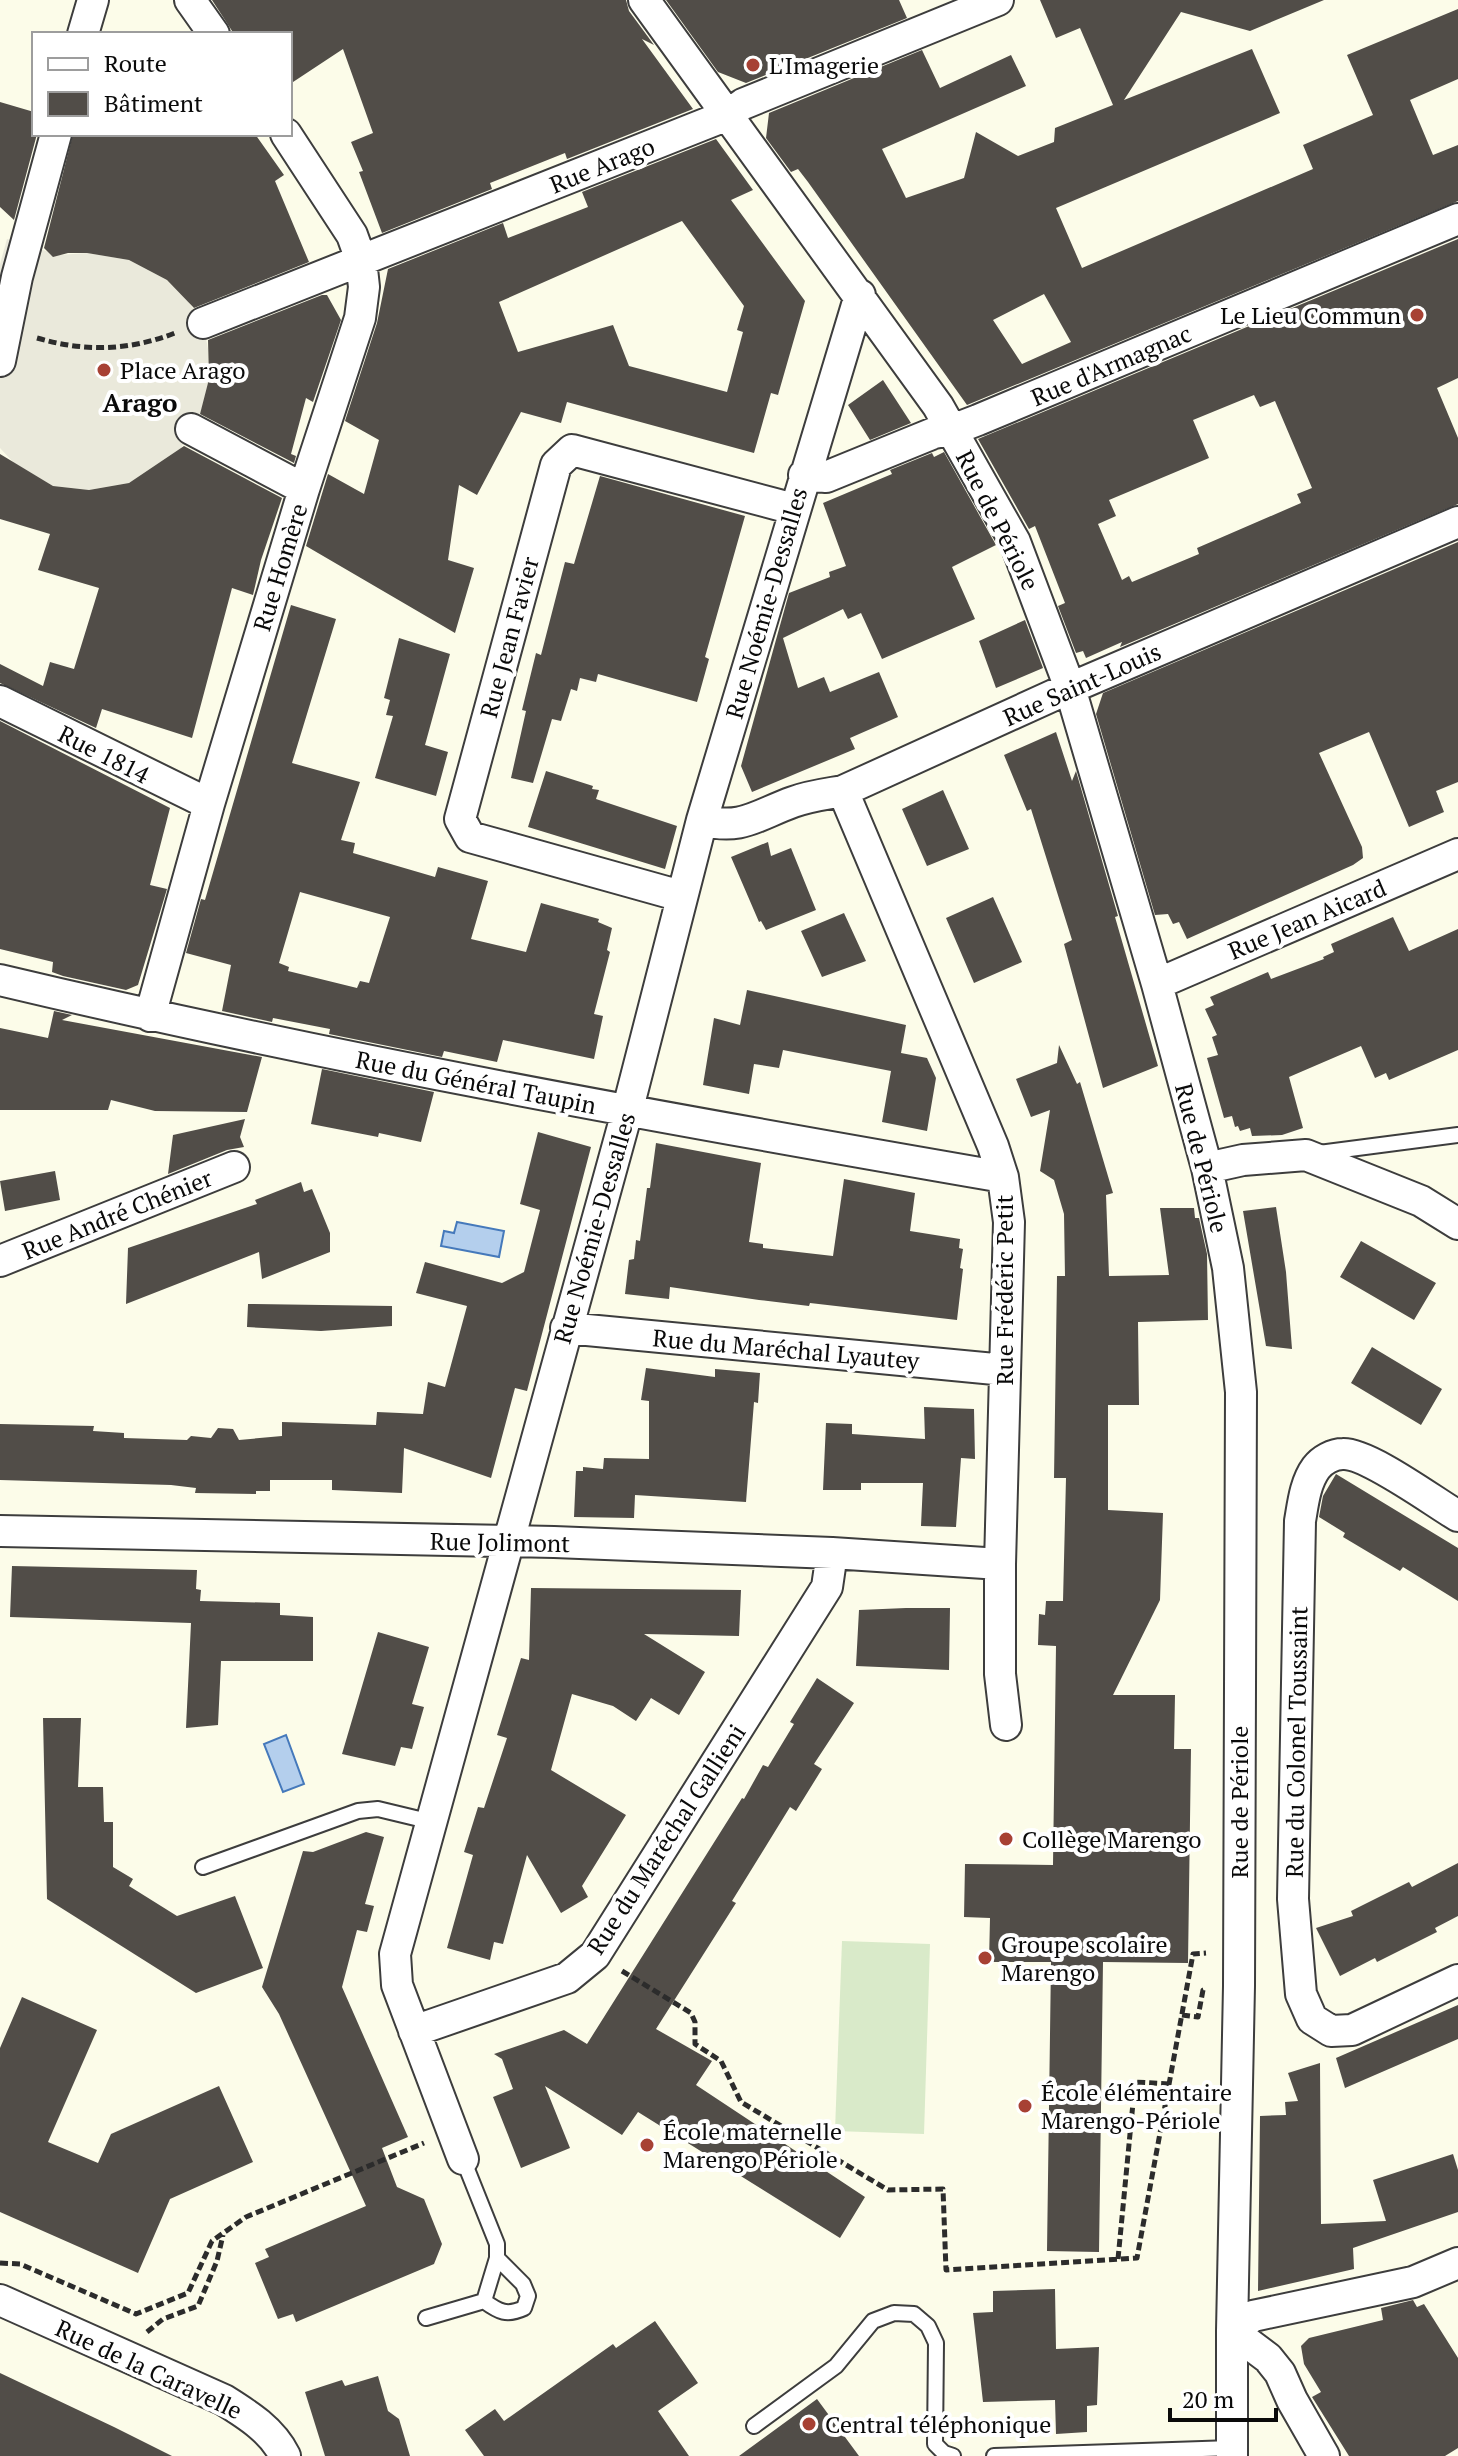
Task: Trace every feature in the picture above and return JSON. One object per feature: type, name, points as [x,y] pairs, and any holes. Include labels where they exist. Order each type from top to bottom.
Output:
[{"type":"street","points":[[84,32],[93,0]]},
{"type":"street","points":[[190,0],[213,32]]},
{"type":"street","name":"Rue de Périole","points":[[644,0],[860,295],[952,430],[1015,542],[1070,688],[1157,984],[1207,1168],[1228,1268],[1241,1392],[1239,1951],[1232,2452]]},
{"type":"street","name":"Rue Arago","points":[[203,323],[728,115],[743,104],[998,0]]},
{"type":"street","points":[[0,361],[3,326],[55,136]]},
{"type":"street","name":"Rue Homère","points":[[150,1016],[209,804],[304,489],[360,318],[364,287],[361,260],[352,235],[287,136]]},
{"type":"street","name":"Rue d'Armagnac","points":[[804,475],[826,477],[934,433],[952,430],[1458,219]]},
{"type":"street","name":"Rue Noémie-Dessalles","points":[[457,2145],[397,1985],[395,1954],[627,1112],[702,820],[860,295]]},
{"type":"street","points":[[191,429],[304,489]]},
{"type":"street","name":"Rue Jean Favier","points":[[681,896],[470,837],[460,819],[556,465],[572,450],[794,509]]},
{"type":"street","name":"Rue Saint-Louis","points":[[702,820],[721,826],[747,822],[792,803],[843,791],[1070,688],[1458,522]]},
{"type":"street","name":"Rue 1814","points":[[0,701],[209,804]]},
{"type":"street","name":"Rue Frédéric Petit","points":[[843,791],[981,1117],[1003,1177],[1009,1222],[1000,1564],[1000,1674],[1006,1725]]},
{"type":"street","name":"Rue Jean Aicard","points":[[1157,984],[1458,854]]},
{"type":"street","name":"Rue du Général Taupin","points":[[0,980],[150,1016],[627,1112],[1003,1177]]},
{"type":"street","points":[[1207,1168],[1243,1160],[1306,1155],[1421,1201],[1458,1224]]},
{"type":"street","name":"Rue André Chénier","points":[[0,1261],[234,1167]]},
{"type":"street","name":"Rue du Maréchal Lyautey","points":[[566,1328],[1005,1370]]},
{"type":"street","name":"Rue du Colonel Toussaint","points":[[1458,1516],[1369,1461],[1344,1453],[1327,1458],[1316,1467],[1305,1493],[1300,1521],[1293,1899],[1301,1994],[1312,2019],[1331,2031],[1352,2030],[1458,1980]]},
{"type":"street","name":"Rue Jolimont","points":[[0,1531],[510,1542],[832,1553],[1000,1564]]},
{"type":"street","name":"Rue du Maréchal Gallieni","points":[[414,2031],[567,1978],[595,1955],[827,1587],[832,1553]]},
{"type":"street","points":[[1324,2456],[1280,2373],[1268,2358],[1232,2331],[1253,2316],[1413,2282],[1458,2263]]},
{"type":"street","name":"Rue de la Caravelle","points":[[0,2300],[224,2400],[253,2418],[278,2443],[285,2456]]},
{"type":"lane","points":[[1306,1155],[1458,1135]]},
{"type":"lane","points":[[203,1867],[358,1811],[378,1809],[432,1822]]},
{"type":"lane","points":[[457,2145],[497,2244],[497,2258],[484,2301]]},
{"type":"lane","points":[[484,2301],[499,2312],[512,2314],[524,2308],[528,2296],[523,2284],[497,2258]]},
{"type":"lane","points":[[426,2318],[484,2301]]},
{"type":"lane","points":[[754,2426],[836,2366],[873,2321],[894,2313],[914,2314],[928,2326],[936,2343],[935,2444],[944,2453],[953,2456]]},
{"type":"lane","points":[[994,2456],[1232,2452]]},
{"type":"path","points":[[3,326],[78,348],[120,348],[162,339],[203,323]]},
{"type":"path","points":[[595,1955],[691,2013],[695,2022],[695,2044],[721,2061],[741,2102],[888,2190],[943,2189],[946,2270],[1137,2258],[1193,1954],[1239,1951]]},
{"type":"path","points":[[1118,2259],[1135,2082],[1169,2084]]},
{"type":"path","points":[[0,2263],[20,2264],[136,2314],[188,2293],[212,2241],[246,2217],[457,2145]]},
{"type":"path","points":[[163,2319],[198,2306],[217,2261],[224,2234]]},
{"type":"green space","points":[[842,1941],[930,1944],[924,2134],[835,2131]]},
{"type":"shaded area","name":"Place Arago","points":[[7,239],[59,255],[87,253],[129,260],[167,280],[183,294],[203,323],[209,379],[201,411],[181,448],[129,483],[89,490],[53,486],[14,463],[0,448],[0,264]]},
{"type":"water","points":[[457,1222],[504,1231],[499,1257],[441,1246],[444,1231],[454,1233]]},
{"type":"water","points":[[286,1735],[304,1784],[283,1792],[264,1744]]},
{"type":"building","points":[[212,0],[626,0],[629,11],[654,45],[642,39],[693,109],[567,159],[565,153],[490,183],[492,189],[382,233],[351,142],[373,133],[343,49],[292,83],[292,32],[233,32]]},
{"type":"building","points":[[666,0],[899,0],[907,18],[746,83],[718,72]]},
{"type":"building","points":[[1040,0],[1324,0],[1250,31],[1181,12],[1124,100],[1252,49],[1280,113],[1056,208],[1082,268],[1313,169],[1303,145],[1373,115],[1347,55],[1458,9],[1458,79],[1410,100],[1433,155],[1458,145],[1458,201],[967,405],[808,182],[798,169],[791,172],[766,138],[769,113],[922,50],[940,88],[1011,55],[1026,86],[882,149],[906,198],[964,178],[976,132],[1018,156],[1054,142],[1055,128],[1113,105],[1080,28],[1056,38]],"holes":[[[1044,294],[1071,342],[1022,364],[993,320]]]},
{"type":"building","points":[[0,102],[32,111],[32,136],[36,136],[14,220],[0,207]]},
{"type":"building","points":[[72,136],[256,136],[284,175],[275,181],[309,262],[194,308],[167,280],[129,260],[87,253],[53,257],[44,248]]},
{"type":"building","points":[[716,139],[753,190],[731,200],[805,301],[778,395],[771,393],[754,453],[567,402],[561,423],[521,412],[477,495],[459,485],[448,560],[474,568],[455,633],[306,546],[328,474],[364,494],[379,440],[345,421],[377,323],[388,269],[503,223],[508,238],[588,207],[582,192]],"holes":[[[682,221],[744,306],[737,330],[743,332],[727,392],[629,366],[613,325],[518,352],[499,302]]]},
{"type":"building","points":[[1458,239],[1458,378],[1437,388],[1458,438],[1458,504],[1120,647],[1122,642],[1086,658],[1083,651],[1076,653],[1058,606],[1065,603],[1035,526],[1029,529],[978,439]],"holes":[[[1254,395],[1260,407],[1275,401],[1312,488],[1297,494],[1301,503],[1197,548],[1199,554],[1132,582],[1129,576],[1122,580],[1098,524],[1116,516],[1109,500],[1209,458],[1193,420]]]},
{"type":"building","points":[[327,295],[341,320],[313,402],[306,398],[291,454],[296,456],[294,463],[200,414],[209,379],[208,340]]},
{"type":"building","points":[[883,380],[911,423],[870,440],[848,405]]},
{"type":"building","points":[[184,446],[282,498],[253,595],[232,588],[192,738],[102,709],[96,728],[0,683],[0,664],[43,686],[50,662],[74,669],[99,588],[38,570],[50,534],[0,519],[0,454],[53,486],[89,490],[129,483]]},
{"type":"building","points":[[944,452],[996,545],[952,567],[975,619],[882,659],[861,613],[848,619],[843,609],[783,638],[798,688],[824,677],[830,692],[879,672],[898,717],[850,738],[855,749],[752,792],[741,766],[789,593],[830,577],[829,572],[846,566],[823,503],[892,474],[890,470],[932,453],[934,457]]},
{"type":"building","points":[[600,476],[745,516],[705,657],[709,659],[697,702],[598,674],[596,682],[580,678],[577,691],[571,689],[561,721],[552,719],[533,783],[511,778],[526,711],[522,710],[536,653],[541,655],[565,562],[574,564]]},
{"type":"building","points":[[1458,542],[1458,782],[1436,791],[1444,812],[1409,827],[1369,732],[1319,753],[1362,847],[1363,858],[1187,939],[1179,922],[1173,924],[1168,914],[1155,915],[1096,714],[1103,693]]},
{"type":"building","points":[[291,605],[336,619],[292,763],[360,782],[341,840],[355,843],[353,853],[435,877],[438,867],[488,881],[471,939],[526,952],[541,903],[599,919],[598,922],[612,928],[607,950],[610,952],[594,1014],[603,1016],[594,1059],[503,1040],[497,1062],[444,1051],[442,1057],[329,1034],[330,1029],[273,1018],[272,1022],[222,1011],[231,965],[186,953],[201,899],[205,900]],"holes":[[[300,892],[390,917],[369,983],[360,981],[357,988],[288,971],[289,967],[279,963]]]},
{"type":"building","points":[[1025,620],[1043,668],[996,688],[979,641]]},
{"type":"building","points":[[399,638],[450,654],[425,745],[448,752],[436,796],[375,778],[393,716],[386,715],[390,700],[384,698]]},
{"type":"building","points":[[0,721],[170,808],[150,885],[167,889],[138,985],[126,990],[63,976],[52,972],[53,962],[0,949]]},
{"type":"building","points":[[1056,732],[1072,781],[1076,771],[1158,1066],[1103,1088],[1064,944],[1072,940],[1031,809],[1027,811],[1004,755]]},
{"type":"building","points":[[546,771],[593,786],[592,789],[599,790],[596,799],[677,826],[665,869],[528,827]]},
{"type":"building","points":[[943,790],[969,849],[927,866],[902,809]]},
{"type":"building","points":[[768,842],[771,856],[791,848],[816,910],[766,930],[759,922],[731,857]]},
{"type":"building","points":[[993,897],[1022,962],[974,983],[946,918]]},
{"type":"building","points":[[844,913],[866,961],[822,977],[801,931]]},
{"type":"building","points":[[1393,917],[1409,951],[1458,929],[1458,1050],[1389,1080],[1386,1073],[1375,1078],[1361,1046],[1289,1077],[1303,1128],[1282,1135],[1252,1136],[1250,1128],[1240,1131],[1238,1126],[1235,1127],[1232,1116],[1224,1118],[1207,1058],[1218,1055],[1212,1037],[1217,1035],[1205,1009],[1214,1005],[1210,997],[1268,972],[1271,979],[1324,959],[1334,952],[1331,944]]},
{"type":"building","points":[[747,990],[906,1025],[901,1053],[927,1058],[936,1078],[927,1131],[882,1122],[891,1071],[783,1050],[779,1068],[754,1064],[749,1094],[703,1085],[714,1018],[740,1025]]},
{"type":"building","points":[[54,1011],[72,1015],[62,1020],[262,1057],[247,1112],[155,1111],[111,1100],[108,1110],[0,1110],[0,1028],[48,1038]]},
{"type":"building","points":[[1059,1045],[1077,1084],[1080,1082],[1113,1193],[1106,1195],[1109,1276],[1169,1275],[1160,1208],[1194,1208],[1207,1254],[1208,1320],[1138,1322],[1139,1405],[1108,1405],[1108,1510],[1163,1513],[1160,1600],[1113,1695],[1175,1695],[1174,1749],[1191,1749],[1188,1963],[1103,1962],[1099,2252],[1047,2251],[1051,1962],[989,1962],[990,1918],[964,1917],[965,1864],[1053,1865],[1056,1646],[1038,1645],[1039,1614],[1045,1615],[1046,1601],[1063,1601],[1066,1478],[1054,1478],[1057,1276],[1065,1276],[1064,1214],[1054,1180],[1040,1171],[1050,1110],[1031,1117],[1016,1079],[1057,1063]]},
{"type":"building","points":[[322,1069],[434,1092],[421,1142],[311,1124]]},
{"type":"building","points":[[245,1119],[240,1137],[244,1147],[227,1150],[168,1174],[173,1135]]},
{"type":"building","points":[[538,1132],[591,1147],[527,1391],[515,1388],[491,1478],[404,1448],[402,1493],[332,1490],[332,1480],[270,1480],[270,1491],[256,1491],[256,1494],[195,1493],[196,1488],[171,1485],[0,1480],[0,1424],[94,1426],[93,1431],[124,1433],[124,1438],[187,1440],[191,1436],[211,1438],[218,1428],[233,1429],[239,1440],[282,1436],[282,1422],[376,1425],[377,1412],[423,1414],[428,1382],[445,1387],[467,1306],[416,1293],[425,1262],[502,1283],[524,1272],[540,1210],[520,1204]]},
{"type":"building","points":[[656,1143],[761,1163],[749,1242],[763,1244],[763,1248],[833,1256],[844,1179],[915,1193],[910,1231],[960,1239],[959,1248],[963,1249],[960,1268],[963,1269],[957,1320],[810,1303],[809,1306],[670,1287],[669,1299],[625,1294],[629,1260],[634,1259],[636,1240],[640,1241]]},
{"type":"building","points":[[55,1171],[60,1200],[5,1211],[0,1181]]},
{"type":"building","points":[[301,1182],[304,1192],[312,1189],[330,1233],[330,1252],[262,1279],[259,1252],[126,1304],[128,1248],[257,1204],[255,1200]]},
{"type":"building","points":[[1276,1207],[1286,1272],[1292,1349],[1266,1346],[1243,1211]]},
{"type":"building","points":[[1361,1241],[1436,1283],[1414,1320],[1340,1277]]},
{"type":"building","points":[[248,1304],[392,1306],[392,1326],[321,1331],[247,1327]]},
{"type":"building","points":[[1372,1347],[1442,1389],[1421,1425],[1351,1383]]},
{"type":"building","points":[[646,1368],[715,1377],[715,1369],[760,1373],[758,1403],[754,1402],[746,1502],[635,1495],[634,1518],[574,1517],[576,1471],[583,1471],[583,1467],[603,1469],[604,1458],[649,1459],[649,1401],[641,1400]]},
{"type":"building","points":[[924,1407],[974,1409],[975,1459],[961,1458],[956,1527],[921,1526],[923,1483],[861,1483],[861,1490],[823,1490],[826,1423],[852,1424],[852,1434],[925,1439]]},
{"type":"building","points":[[1336,1474],[1458,1548],[1458,1601],[1403,1567],[1400,1571],[1343,1537],[1345,1533],[1319,1517],[1323,1496]]},
{"type":"building","points":[[12,1566],[197,1570],[196,1589],[201,1590],[200,1601],[280,1603],[280,1615],[313,1617],[313,1661],[221,1661],[218,1725],[186,1728],[191,1623],[10,1617]]},
{"type":"building","points":[[531,1588],[741,1590],[739,1636],[644,1634],[705,1672],[679,1715],[651,1698],[636,1721],[613,1706],[572,1694],[551,1770],[626,1815],[582,1886],[588,1897],[561,1913],[527,1855],[503,1944],[494,1942],[490,1960],[447,1948],[473,1855],[464,1852],[478,1807],[484,1808],[507,1738],[497,1735],[521,1658],[529,1660]]},
{"type":"building","points":[[950,1608],[949,1670],[856,1666],[859,1610]]},
{"type":"building","points":[[378,1632],[429,1647],[412,1704],[424,1707],[412,1749],[401,1747],[395,1766],[342,1754]]},
{"type":"building","points":[[817,1678],[854,1703],[814,1764],[822,1769],[796,1811],[790,1807],[732,1901],[736,1903],[656,2029],[712,2061],[696,2085],[865,2197],[840,2238],[638,2112],[622,2135],[545,2086],[570,2148],[521,2168],[493,2097],[513,2089],[502,2059],[494,2054],[564,2030],[587,2044],[763,1765],[768,1767],[794,1724],[790,1722]]},
{"type":"building","points":[[43,1718],[81,1718],[78,1787],[103,1787],[104,1822],[113,1822],[113,1867],[133,1879],[129,1886],[177,1916],[235,1896],[263,1968],[196,1993],[47,1899]]},
{"type":"building","points":[[366,1832],[384,1837],[365,1904],[374,1906],[367,1932],[357,1930],[342,1987],[408,2137],[382,2148],[397,2187],[424,2199],[442,2244],[434,2264],[296,2322],[293,2314],[278,2319],[255,2263],[269,2257],[265,2249],[366,2206],[279,2014],[262,1987],[303,1851],[313,1852]]},
{"type":"building","points":[[1458,1863],[1458,1916],[1435,1928],[1437,1932],[1377,1962],[1375,1958],[1340,1976],[1316,1928],[1353,1916],[1351,1911],[1409,1882],[1412,1887]]},
{"type":"building","points":[[22,1997],[97,2030],[48,2142],[98,2163],[111,2134],[219,2086],[253,2162],[170,2199],[138,2273],[0,2212],[0,2048]]},
{"type":"building","points":[[1458,2005],[1458,2039],[1345,2088],[1336,2058]]},
{"type":"building","points":[[1320,2063],[1321,2224],[1386,2221],[1373,2180],[1453,2154],[1458,2170],[1458,2212],[1353,2248],[1354,2269],[1258,2291],[1260,2116],[1286,2115],[1285,2102],[1298,2101],[1288,2073]]},
{"type":"building","points":[[1055,2289],[1056,2349],[1099,2347],[1097,2405],[1087,2406],[1087,2432],[1056,2434],[1055,2400],[983,2402],[973,2313],[993,2312],[993,2291]]},
{"type":"building","points":[[1413,2300],[1417,2307],[1424,2304],[1458,2358],[1458,2448],[1445,2456],[1349,2456],[1312,2397],[1321,2392],[1304,2364],[1301,2346],[1309,2338],[1383,2320],[1381,2308]]},
{"type":"building","points":[[655,2321],[698,2383],[658,2411],[689,2456],[484,2456],[465,2430],[495,2409],[504,2421],[613,2344],[616,2348]]},
{"type":"building","points":[[0,2373],[114,2427],[172,2456],[0,2456]]},
{"type":"building","points":[[378,2376],[388,2411],[399,2419],[410,2456],[325,2456],[305,2392],[342,2380],[345,2386]]},
{"type":"building","name":"Central téléphonique","points":[[817,2399],[859,2456],[739,2456]]},
{"type":"place","name":"L'Imagerie","points":[[753,65]]},
{"type":"place","name":"Le Lieu Commun","points":[[1417,315]]},
{"type":"place","name":"Place Arago","points":[[104,370]]},
{"type":"place","name":"Collège Marengo","points":[[1006,1839]]},
{"type":"place","name":"Groupe scolaire Marengo","points":[[985,1958]]},
{"type":"place","name":"École élémentaire Marengo-Périole","points":[[1025,2106]]},
{"type":"place","name":"École maternelle Marengo Périole","points":[[647,2145]]},
{"type":"place","name":"Central téléphonique","points":[[809,2424]]},
{"type":"district","name":"Arago","points":[[140,402]]}]
